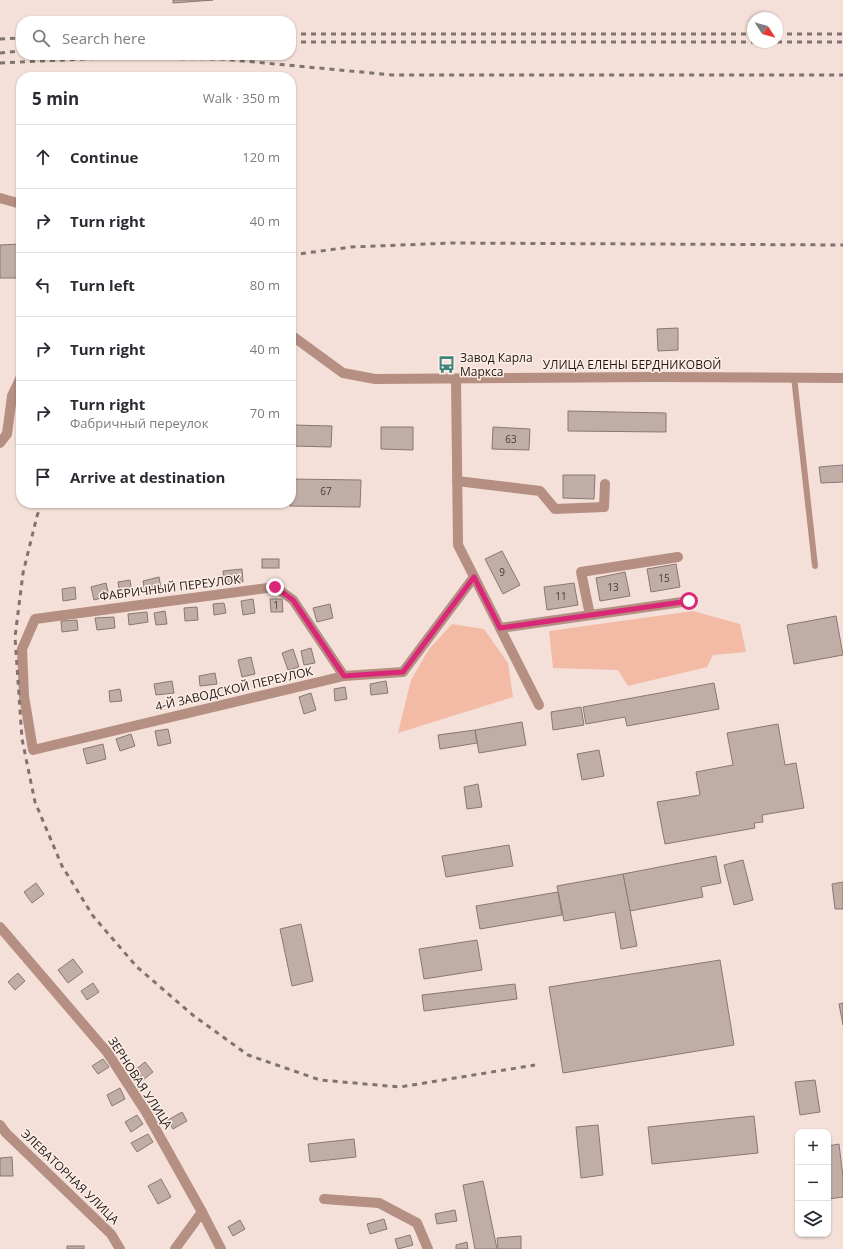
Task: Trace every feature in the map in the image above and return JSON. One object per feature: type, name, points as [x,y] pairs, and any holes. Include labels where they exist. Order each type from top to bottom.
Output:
[{"type":"street","points":[[0,198],[16,203]]},
{"type":"street","name":"УЛИЦА ЕЛЕНЫ БЕРДНИКОВОЙ","points":[[296,339],[343,373],[376,379],[843,378]]},
{"type":"street","points":[[456,379],[458,545],[539,705]]},
{"type":"street","points":[[0,443],[8,434],[12,396],[16,388]]},
{"type":"street","points":[[457,481],[540,491],[555,509],[604,507],[605,484]]},
{"type":"street","points":[[590,615],[581,572],[678,557]]},
{"type":"street","name":"4-Й ЗАВОДСКОЙ ПЕРЕУЛОК","points":[[24,696],[33,750],[344,676],[403,672],[474,577]]},
{"type":"street","name":"ФАБРИЧНЫЙ ПЕРЕУЛОК","points":[[24,696],[22,649],[35,619],[275,587],[293,600],[344,676]]},
{"type":"street","points":[[500,628],[689,601]]},
{"type":"street","name":"ЗЕРНОВАЯ УЛИЦА","points":[[0,927],[107,1052],[146,1112],[221,1249]]},
{"type":"street","name":"ЭЛЕВАТОРНАЯ УЛИЦА","points":[[0,1125],[6,1133],[111,1234],[120,1249]]},
{"type":"street","points":[[324,1199],[379,1203],[417,1223],[428,1249]]},
{"type":"street","points":[[175,1249],[202,1212]]},
{"type":"lane","points":[[794,377],[815,566]]},
{"type":"shaded area","points":[[693,611],[740,624],[746,652],[713,655],[707,667],[628,686],[618,670],[553,668],[549,631]]},
{"type":"shaded area","points":[[452,624],[484,629],[508,663],[513,697],[398,733],[411,680],[429,649]]},
{"type":"building","points":[[173,0],[213,0],[173,3]]},
{"type":"building","points":[[16,244],[16,278],[0,278],[0,245]]},
{"type":"building","points":[[678,328],[678,350],[658,351],[657,329]]},
{"type":"building","points":[[568,411],[666,413],[666,432],[568,431]]},
{"type":"building","points":[[296,425],[332,426],[331,447],[296,446]]},
{"type":"building","points":[[381,427],[413,427],[413,450],[381,449]]},
{"type":"building","points":[[493,427],[530,429],[529,450],[492,449]]},
{"type":"building","points":[[843,465],[843,482],[821,483],[819,467]]},
{"type":"building","points":[[563,475],[595,475],[594,499],[563,498]]},
{"type":"building","points":[[296,479],[361,480],[360,507],[296,506]]},
{"type":"building","points":[[502,551],[520,585],[503,594],[485,559]]},
{"type":"building","points":[[262,559],[279,559],[279,568],[262,568]]},
{"type":"building","points":[[676,564],[680,587],[651,592],[647,569]]},
{"type":"building","points":[[242,569],[243,582],[224,584],[223,571]]},
{"type":"building","points":[[625,572],[630,596],[600,601],[596,578]]},
{"type":"building","points":[[159,577],[161,588],[145,592],[143,581]]},
{"type":"building","points":[[130,580],[132,593],[120,595],[118,582]]},
{"type":"building","points":[[106,583],[109,596],[94,600],[91,587]]},
{"type":"building","points":[[574,583],[578,605],[547,610],[544,587]]},
{"type":"building","points":[[75,587],[76,599],[63,601],[62,589]]},
{"type":"building","points":[[253,599],[255,613],[243,615],[241,601]]},
{"type":"building","points":[[270,599],[282,599],[283,612],[271,612]]},
{"type":"building","points":[[224,603],[226,613],[214,615],[213,604]]},
{"type":"building","points":[[330,604],[333,618],[317,622],[313,608]]},
{"type":"building","points":[[197,607],[198,620],[185,621],[184,608]]},
{"type":"building","points":[[165,611],[167,624],[156,625],[154,613]]},
{"type":"building","points":[[147,612],[148,622],[129,625],[128,614]]},
{"type":"building","points":[[836,616],[843,655],[794,664],[787,625]]},
{"type":"building","points":[[114,617],[115,628],[97,630],[95,618]]},
{"type":"building","points":[[77,620],[78,630],[62,632],[61,621]]},
{"type":"building","points":[[311,648],[315,663],[304,665],[301,651]]},
{"type":"building","points":[[293,649],[299,667],[288,670],[282,653]]},
{"type":"building","points":[[251,657],[255,674],[242,677],[238,660]]},
{"type":"building","points":[[215,673],[217,684],[200,686],[199,676]]},
{"type":"building","points":[[172,681],[174,693],[156,695],[154,684]]},
{"type":"building","points":[[386,681],[388,693],[371,695],[370,684]]},
{"type":"building","points":[[714,683],[719,709],[627,726],[625,717],[586,724],[583,707]]},
{"type":"building","points":[[345,687],[347,699],[335,701],[334,689]]},
{"type":"building","points":[[120,689],[122,701],[110,702],[109,691]]},
{"type":"building","points":[[311,693],[316,710],[304,714],[299,697]]},
{"type":"building","points":[[581,707],[584,725],[553,730],[551,712]]},
{"type":"building","points":[[522,722],[526,745],[479,753],[475,730]]},
{"type":"building","points":[[778,724],[785,765],[796,763],[804,808],[762,815],[763,822],[754,823],[755,828],[665,844],[657,802],[700,795],[696,772],[733,765],[727,733]]},
{"type":"building","points":[[168,729],[171,743],[158,746],[155,731]]},
{"type":"building","points":[[475,730],[477,743],[440,749],[438,735]]},
{"type":"building","points":[[131,734],[135,746],[120,751],[116,739]]},
{"type":"building","points":[[103,744],[106,759],[87,764],[83,749]]},
{"type":"building","points":[[599,750],[604,776],[582,780],[577,754]]},
{"type":"building","points":[[478,784],[482,807],[467,809],[464,787]]},
{"type":"building","points":[[509,845],[513,866],[446,877],[442,856]]},
{"type":"building","points":[[716,856],[721,883],[701,887],[703,897],[630,911],[623,874]]},
{"type":"building","points":[[743,860],[753,900],[734,905],[724,865]]},
{"type":"building","points":[[623,874],[637,946],[621,949],[615,912],[564,921],[557,886]]},
{"type":"building","points":[[843,882],[843,909],[835,909],[832,884]]},
{"type":"building","points":[[36,883],[44,894],[32,903],[24,892]]},
{"type":"building","points":[[558,892],[562,915],[480,929],[476,906]]},
{"type":"building","points":[[301,924],[313,981],[292,986],[280,929]]},
{"type":"building","points":[[477,940],[482,970],[424,979],[419,949]]},
{"type":"building","points":[[73,959],[83,972],[68,983],[58,970]]},
{"type":"building","points":[[720,960],[734,1045],[563,1073],[549,987]]},
{"type":"building","points":[[18,973],[25,981],[15,990],[8,982]]},
{"type":"building","points":[[93,983],[99,992],[87,1000],[81,991]]},
{"type":"building","points":[[515,984],[517,999],[424,1011],[422,995]]},
{"type":"building","points":[[843,1003],[843,1025],[839,1004]]},
{"type":"building","points":[[103,1059],[109,1067],[98,1074],[92,1066]]},
{"type":"building","points":[[145,1062],[153,1072],[143,1080],[135,1070]]},
{"type":"building","points":[[815,1080],[820,1112],[800,1115],[795,1082]]},
{"type":"building","points":[[120,1088],[125,1099],[112,1106],[107,1095]]},
{"type":"building","points":[[182,1112],[187,1121],[173,1129],[168,1120]]},
{"type":"building","points":[[137,1115],[143,1124],[131,1132],[125,1122]]},
{"type":"building","points":[[754,1116],[758,1153],[652,1164],[648,1127]]},
{"type":"building","points":[[598,1125],[603,1175],[581,1178],[576,1127]]},
{"type":"building","points":[[148,1134],[153,1142],[137,1152],[131,1143]]},
{"type":"building","points":[[354,1139],[356,1157],[310,1162],[308,1144]]},
{"type":"building","points":[[839,1144],[843,1177],[843,1197],[831,1199],[831,1165],[831,1145]]},
{"type":"building","points":[[12,1157],[13,1176],[0,1176],[0,1158]]},
{"type":"building","points":[[161,1179],[171,1197],[158,1204],[148,1186]]},
{"type":"building","points":[[483,1181],[497,1249],[475,1249],[463,1185]]},
{"type":"building","points":[[455,1210],[457,1221],[437,1224],[435,1214]]},
{"type":"building","points":[[384,1219],[387,1229],[370,1234],[367,1224]]},
{"type":"building","points":[[240,1220],[245,1229],[233,1236],[228,1227]]},
{"type":"building","points":[[410,1235],[413,1245],[398,1249],[395,1239]]},
{"type":"building","points":[[521,1236],[521,1249],[498,1249],[497,1238]]},
{"type":"building","points":[[467,1242],[468,1249],[456,1249],[456,1245]]},
{"type":"building","points":[[67,1246],[84,1246],[84,1249],[67,1249]]},
{"type":"railway","points":[[296,34],[747,34]]},
{"type":"railway","points":[[783,34],[843,34]]},
{"type":"railway","points":[[0,39],[16,38]]},
{"type":"railway","points":[[296,42],[747,42]]},
{"type":"railway","points":[[783,42],[843,42]]},
{"type":"railway","points":[[0,53],[16,51]]},
{"type":"railway","points":[[0,63],[63,60]]},
{"type":"railway","points":[[233,60],[393,75],[843,75]]},
{"type":"railway","points":[[296,254],[351,247],[452,243],[843,245]]},
{"type":"railway","points":[[40,508],[23,573],[15,637],[22,739],[35,802],[62,866],[93,916],[137,967],[194,1016],[248,1055],[320,1080],[400,1087],[535,1065]]},
{"type":"place","name":"Завод Карла Маркса","points":[[447,365]]},
{"type":"route","points":[[275,587],[293,600],[344,676],[403,672],[474,577],[500,628],[689,601]]}]
